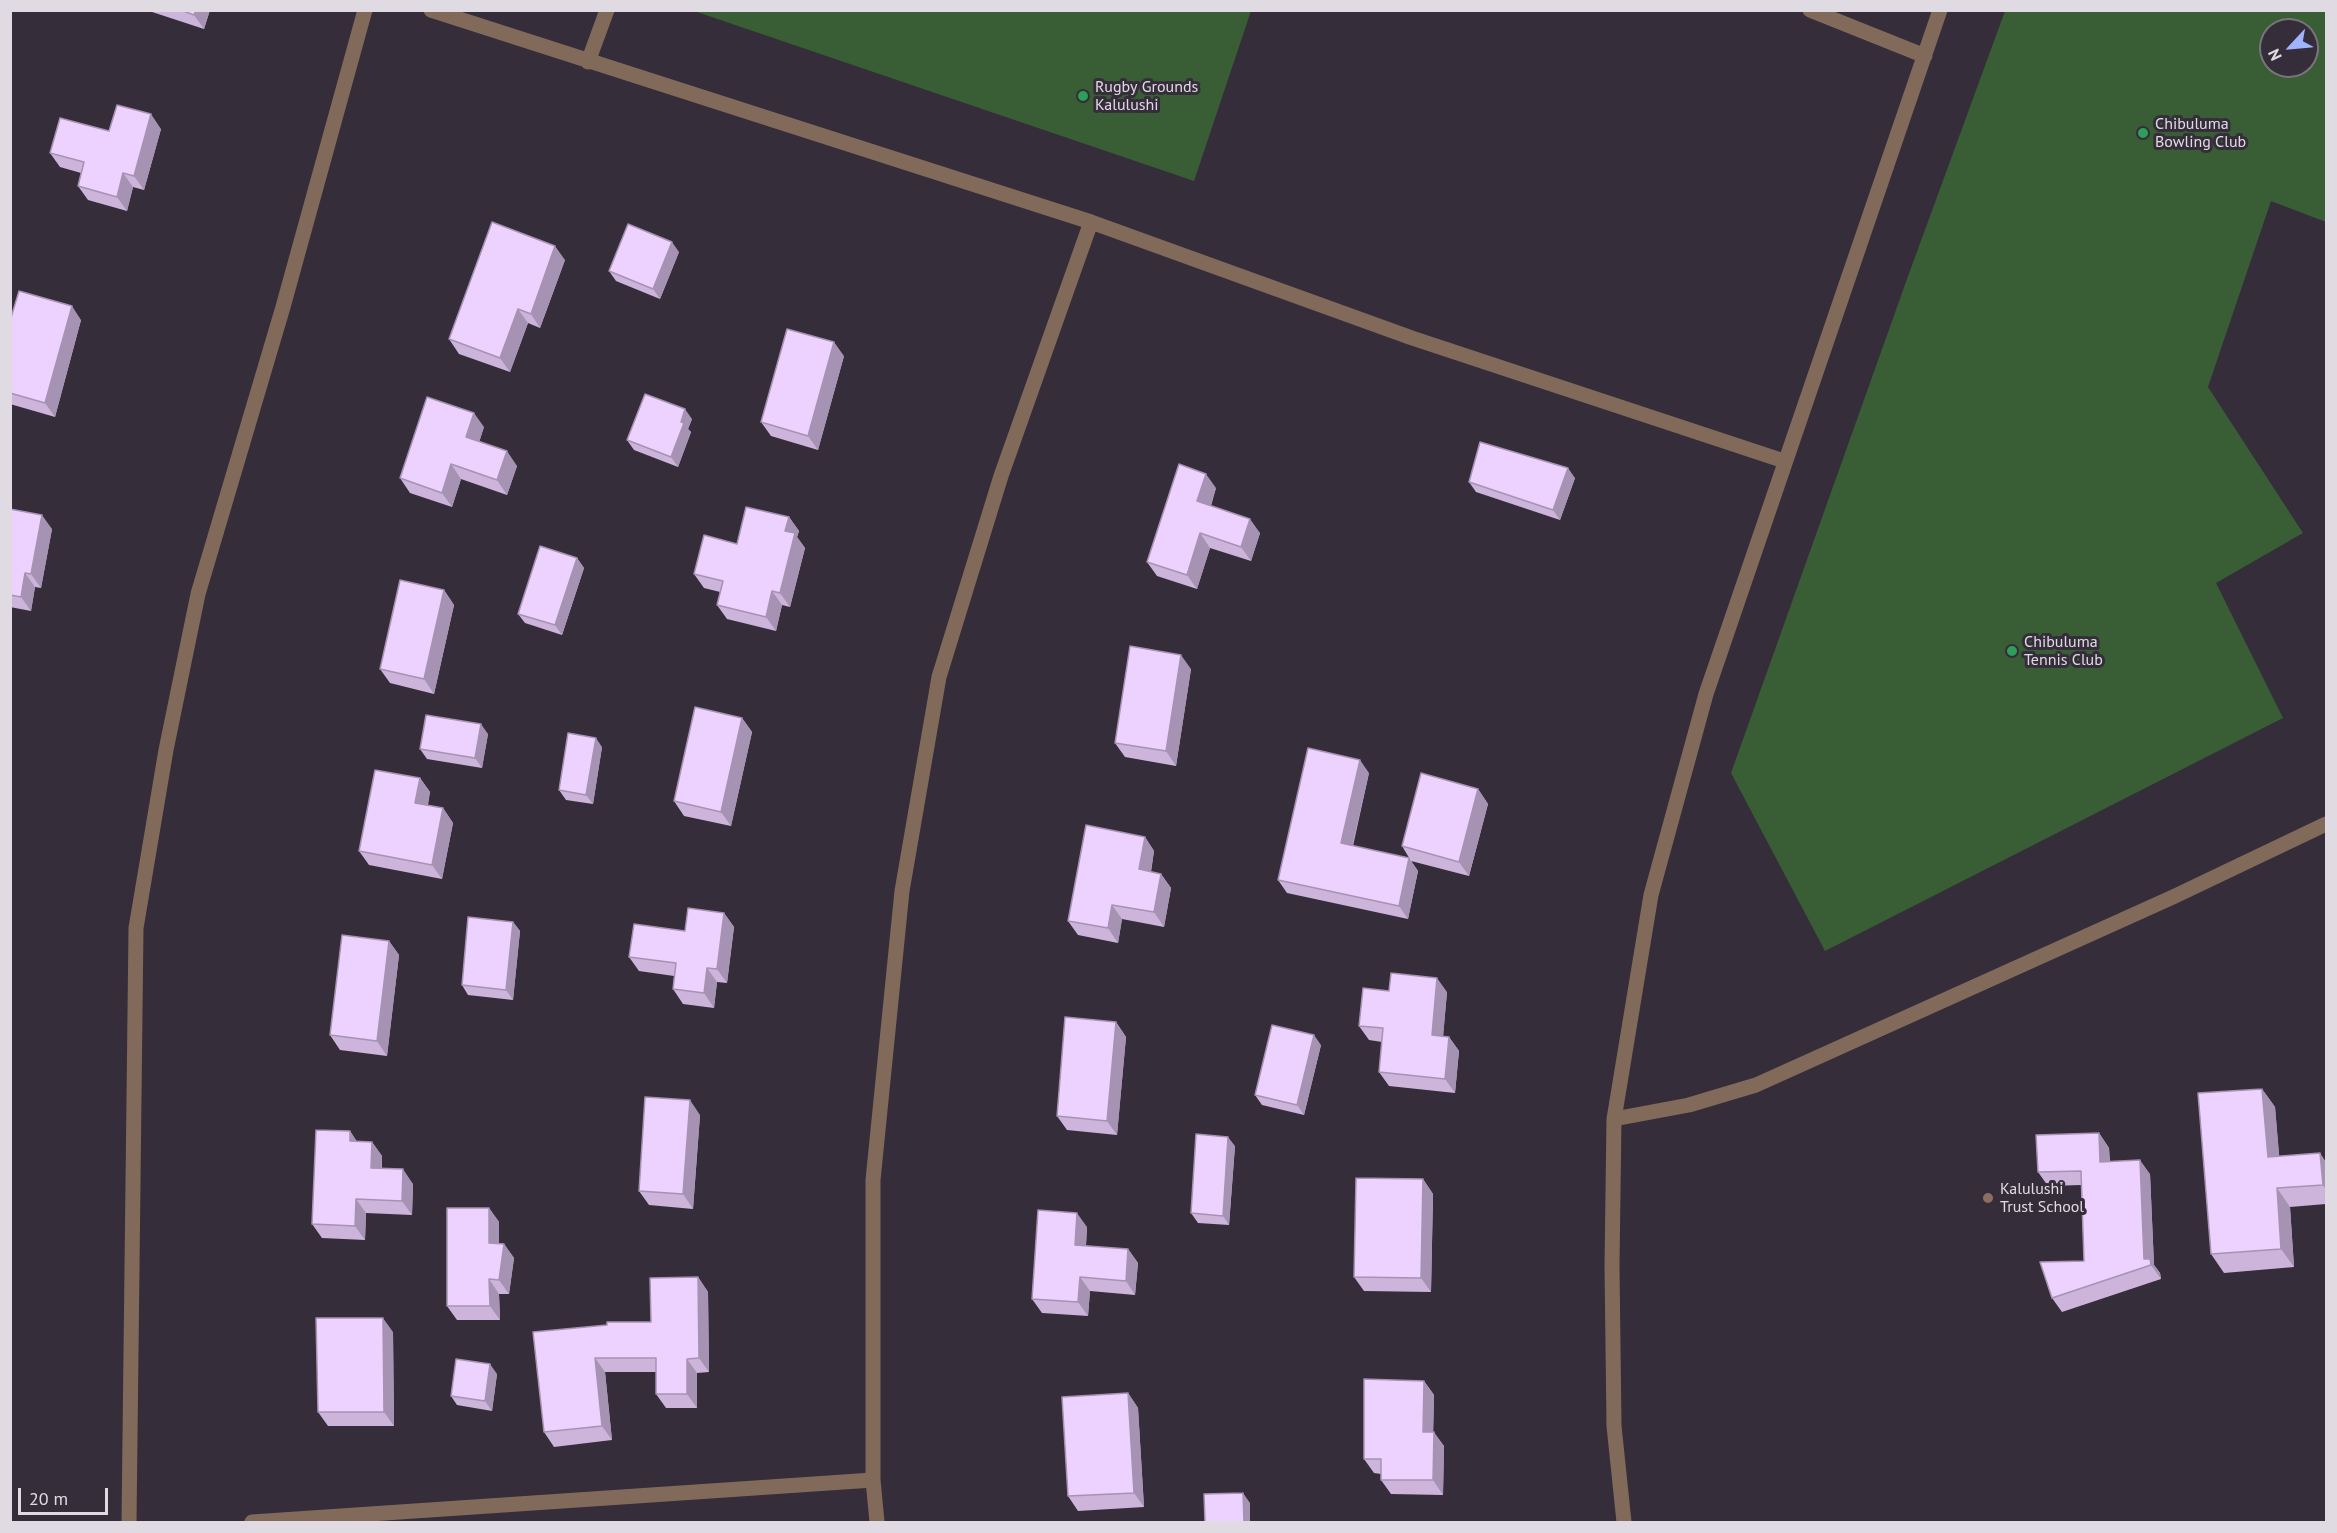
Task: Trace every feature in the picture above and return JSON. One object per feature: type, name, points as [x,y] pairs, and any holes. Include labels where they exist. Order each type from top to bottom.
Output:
[{"type":"street","points":[[129,1522],[136,928],[166,750],[198,594],[283,307],[365,10]]},
{"type":"street","points":[[431,10],[1091,222],[1412,338],[1784,461]]},
{"type":"street","points":[[588,62],[607,10]]},
{"type":"street","points":[[1810,10],[1925,56]]},
{"type":"street","points":[[1624,1522],[1614,1426],[1612,1266],[1614,1119],[1651,895],[1706,694],[1940,10]]},
{"type":"street","points":[[877,1522],[873,1480],[873,1180],[902,891],[939,677],[991,510],[1091,222]]},
{"type":"street","points":[[1614,1119],[1689,1105],[1756,1085],[2173,897],[2326,824]]},
{"type":"street","points":[[252,1522],[873,1480]]},
{"type":"green space","name":"Rugby Grounds Kalulushi","points":[[694,11],[1251,11],[1194,181]]},
{"type":"green space","name":"Chibuluma Tennis Club","points":[[2005,11],[2326,11],[2326,222],[2271,201],[2208,387],[2303,533],[2216,583],[2283,718],[1825,951],[1731,773]]},
{"type":"building","points":[[181,10],[196,10],[194,15]]},
{"type":"building","points":[[117,105],[151,114],[134,176],[123,173],[117,197],[78,186],[84,162],[50,153],[60,118],[109,131]]},
{"type":"building","points":[[492,222],[555,246],[531,314],[518,309],[500,358],[449,339]]},
{"type":"building","points":[[628,224],[672,242],[653,289],[609,271]]},
{"type":"building","points":[[19,291],[72,306],[45,403],[10,393],[10,321]]},
{"type":"building","points":[[787,329],[834,342],[808,436],[761,422]]},
{"type":"building","points":[[645,394],[685,409],[681,422],[684,423],[671,457],[627,440]]},
{"type":"building","points":[[427,397],[474,413],[466,437],[507,451],[497,480],[451,464],[442,493],[400,478]]},
{"type":"building","points":[[1480,442],[1568,468],[1553,510],[1469,482]]},
{"type":"building","points":[[1179,464],[1206,474],[1197,501],[1250,519],[1241,547],[1200,533],[1187,575],[1147,562]]},
{"type":"building","points":[[746,507],[789,517],[785,531],[795,533],[780,593],[772,591],[766,617],[717,605],[723,581],[694,574],[704,535],[737,544]]},
{"type":"building","points":[[10,509],[42,515],[31,574],[25,573],[21,597],[10,595]]},
{"type":"building","points":[[540,546],[577,558],[555,625],[518,614]]},
{"type":"building","points":[[400,580],[444,590],[424,679],[380,669]]},
{"type":"building","points":[[1130,646],[1181,655],[1166,751],[1115,743]]},
{"type":"building","points":[[695,707],[742,718],[721,812],[674,801]]},
{"type":"building","points":[[426,715],[481,724],[475,758],[420,749]]},
{"type":"building","points":[[568,733],[596,738],[586,795],[559,790]]},
{"type":"building","points":[[1308,748],[1360,760],[1341,843],[1409,858],[1399,906],[1278,880]]},
{"type":"building","points":[[375,770],[420,778],[415,803],[443,808],[432,865],[359,851]]},
{"type":"building","points":[[1421,773],[1478,789],[1459,862],[1402,846]]},
{"type":"building","points":[[1086,825],[1145,837],[1139,869],[1161,874],[1154,912],[1112,905],[1108,928],[1068,921]]},
{"type":"building","points":[[688,908],[724,913],[717,969],[707,968],[704,993],[673,989],[676,963],[629,957],[634,924],[685,931]]},
{"type":"building","points":[[468,917],[513,922],[506,990],[462,985]]},
{"type":"building","points":[[342,935],[389,941],[377,1041],[330,1035]]},
{"type":"building","points":[[1391,973],[1437,978],[1432,1035],[1449,1037],[1445,1079],[1379,1072],[1383,1028],[1359,1026],[1363,988],[1389,991]]},
{"type":"building","points":[[1065,1017],[1116,1022],[1107,1121],[1057,1116]]},
{"type":"building","points":[[1272,1025],[1314,1035],[1297,1105],[1255,1095]]},
{"type":"building","points":[[2262,1089],[2268,1157],[2320,1153],[2323,1185],[2277,1188],[2281,1249],[2211,1254],[2198,1093]]},
{"type":"building","points":[[645,1097],[690,1100],[683,1194],[639,1191]]},
{"type":"building","points":[[316,1130],[350,1131],[350,1141],[372,1142],[371,1168],[403,1169],[402,1201],[356,1199],[355,1226],[312,1224]]},
{"type":"building","points":[[2099,1133],[2100,1162],[2140,1160],[2144,1259],[2150,1259],[2151,1265],[2052,1298],[2040,1262],[2084,1261],[2081,1171],[2038,1172],[2036,1135]]},
{"type":"building","points":[[1196,1134],[1228,1137],[1223,1216],[1191,1213]]},
{"type":"building","points":[[1356,1178],[1423,1179],[1421,1278],[1354,1277]]},
{"type":"building","points":[[447,1208],[489,1208],[489,1243],[504,1244],[499,1280],[489,1279],[490,1306],[447,1306]]},
{"type":"building","points":[[1038,1210],[1077,1213],[1075,1245],[1128,1249],[1126,1281],[1080,1277],[1078,1302],[1032,1299]]},
{"type":"building","points":[[698,1277],[699,1358],[687,1359],[687,1394],[656,1394],[656,1358],[595,1358],[602,1426],[544,1432],[533,1332],[607,1325],[607,1322],[651,1322],[650,1278]]},
{"type":"building","points":[[316,1318],[383,1318],[384,1412],[318,1412]]},
{"type":"building","points":[[456,1359],[490,1364],[485,1401],[451,1396]]},
{"type":"building","points":[[1364,1379],[1424,1381],[1423,1432],[1434,1432],[1433,1480],[1381,1480],[1381,1459],[1364,1459]]},
{"type":"building","points":[[1128,1393],[1134,1493],[1068,1496],[1062,1397]]},
{"type":"building","points":[[1243,1493],[1244,1522],[1205,1522],[1204,1494]]},
{"type":"place","name":"Rugby Grounds Kalulushi","points":[[1083,96]]},
{"type":"place","name":"Chibuluma Bowling Club","points":[[2143,133]]},
{"type":"place","name":"Chibuluma Tennis Club","points":[[2012,651]]},
{"type":"place","name":"Kalulushi Trust School","points":[[1988,1198]]}]
